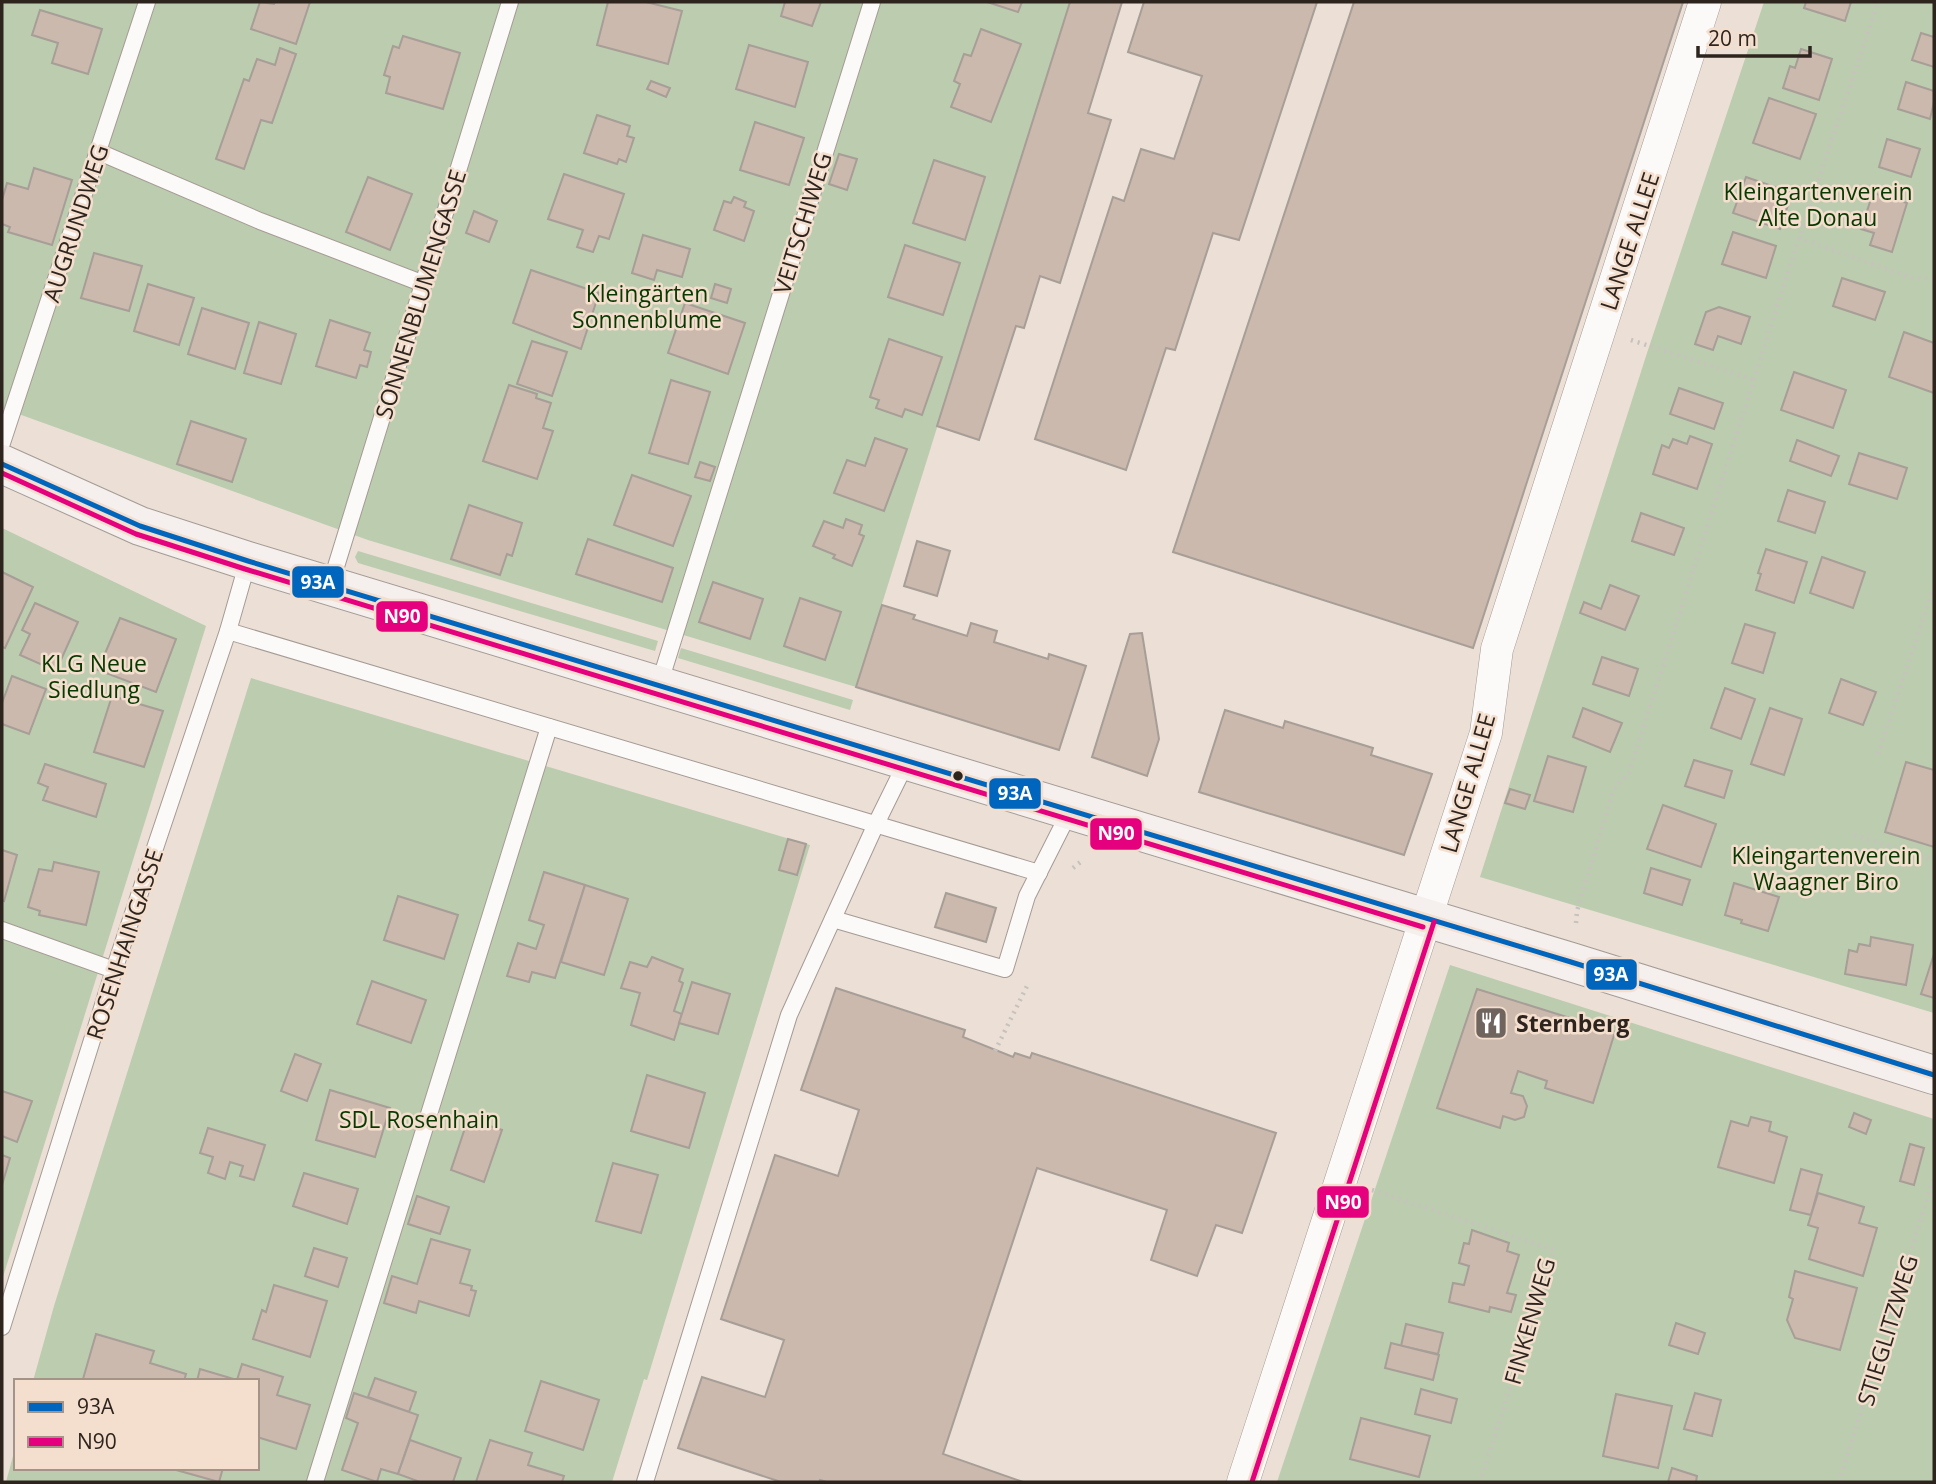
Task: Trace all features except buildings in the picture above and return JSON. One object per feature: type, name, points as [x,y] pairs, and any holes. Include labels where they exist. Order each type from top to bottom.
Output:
[{"type":"street","name":"LANGE ALLEE","points":[[1243,1482],[1486,733],[1497,649],[1705,2]]},
{"type":"street","points":[[2,464],[139,526],[248,561],[1571,962],[1934,1075]]},
{"type":"lane","name":"AUGRUNDWEG","points":[[2,443],[147,2]]},
{"type":"lane","name":"SONNENBLUMENGASSE","points":[[330,586],[510,2]]},
{"type":"lane","name":"VEITSCHIWEG","points":[[659,685],[872,2]]},
{"type":"lane","points":[[99,152],[272,226],[424,285]]},
{"type":"lane","name":"ROSENHAINGASSE","points":[[2,1327],[114,970],[228,631],[248,561]]},
{"type":"lane","points":[[228,631],[1038,873]]},
{"type":"lane","points":[[315,1482],[549,727]]},
{"type":"lane","points":[[645,1482],[789,1015],[907,761]]},
{"type":"lane","points":[[833,919],[1005,970],[1027,896],[1070,811]]},
{"type":"lane","points":[[2,930],[114,970]]},
{"type":"path","points":[[1571,962],[1577,911],[1614,789],[1629,773],[1799,238],[1878,2]]},
{"type":"path","points":[[1799,238],[1912,278],[1934,279]]},
{"type":"path","points":[[1644,345],[1754,380]]},
{"type":"path","points":[[1878,754],[1934,586]]},
{"type":"path","points":[[1854,835],[1934,860]]},
{"type":"path","name":"STIEGLITZWEG","points":[[1839,1482],[1934,1177]]},
{"type":"path","name":"FINKENWEG","points":[[1341,1179],[1553,1250],[1480,1482]]},
{"type":"green space","name":"Kleingärten Sonnenblume","points":[[2,2],[1070,2],[856,687],[368,540],[2,408]]},
{"type":"green space","name":"Kleingartenverein Alte Donau","points":[[1764,2],[1934,2],[1934,1013],[1480,877],[1647,353]]},
{"type":"green space","name":"KLG Neue Siedlung","points":[[2,528],[206,626],[2,1280]]},
{"type":"green space","points":[[358,551],[658,641],[655,651],[358,563],[355,557]]},
{"type":"green space","points":[[681,648],[853,700],[850,710],[678,658]]},
{"type":"green space","name":"SDL Rosenhain","points":[[251,678],[810,845],[647,1380],[644,1379],[612,1482],[6,1482],[14,1452],[14,1470],[259,1470],[259,1379],[34,1379],[54,1306]]},
{"type":"green space","points":[[1450,965],[1934,1119],[1934,1482],[1277,1482]]},
{"type":"transit line","name":"93A","points":[[2,464],[140,526],[248,561],[1571,962],[1934,1075]]},
{"type":"transit line","name":"N90","points":[[2,473],[136,534],[245,569],[1423,927]]},
{"type":"transit line","name":"N90","points":[[1252,1482],[1434,922]]},
{"type":"place","name":"Sternberg","points":[[1491,1023]]},
{"type":"park label","name":"Kleingartenverein Waagner Biro","points":[[1826,868]]}]
